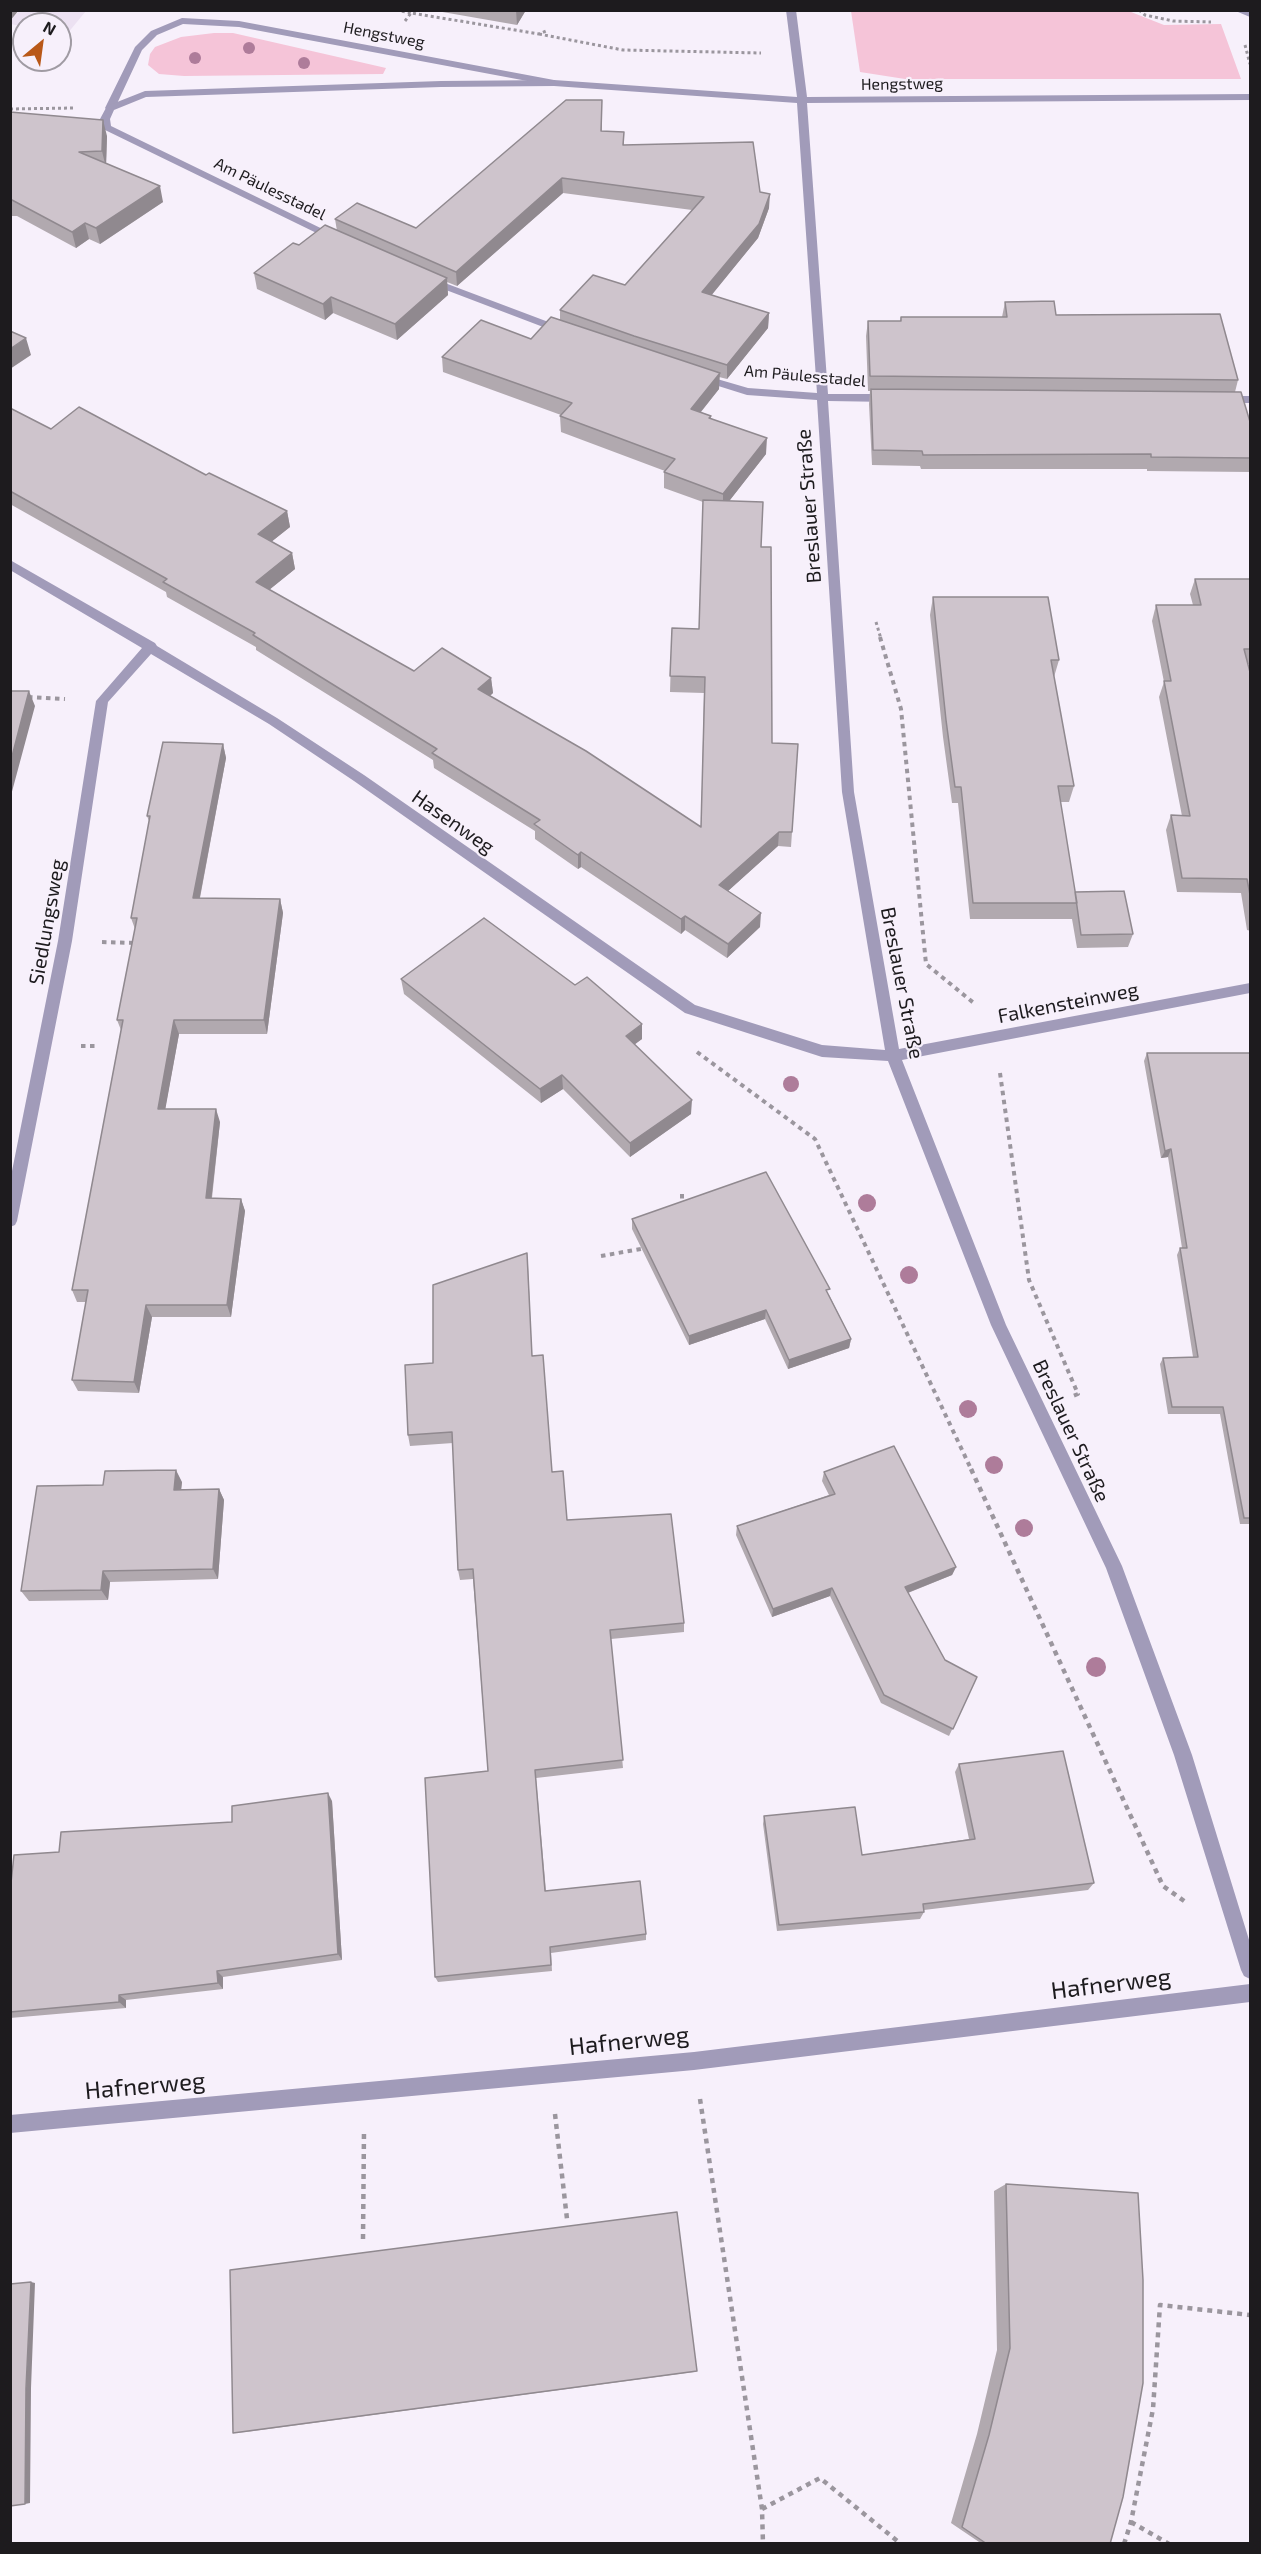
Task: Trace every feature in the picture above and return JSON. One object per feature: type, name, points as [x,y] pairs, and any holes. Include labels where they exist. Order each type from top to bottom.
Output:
[{"type":"street","name":"Breslauer Straße","points":[[791,10],[802,100],[848,792],[893,1056],[999,1325],[1114,1566],[1179,1745],[1251,1970]]},
{"type":"street","points":[[1241,10],[1251,14]]},
{"type":"street","name":"Hengstweg","points":[[110,108],[138,48],[154,33],[182,21],[240,24],[554,83]]},
{"type":"street","name":"Hengstweg","points":[[110,108],[145,94],[441,84],[554,83],[802,100],[1251,97]]},
{"type":"street","name":"Am Päulesstadel","points":[[110,108],[105,120],[106,127],[350,246]]},
{"type":"street","points":[[422,277],[465,296],[574,335]]},
{"type":"street","name":"Am Päulesstadel","points":[[684,372],[747,391],[821,398],[902,398]]},
{"type":"street","points":[[1215,399],[1251,400]]},
{"type":"street","name":"Hasenweg","points":[[10,564],[151,646],[273,721],[340,765],[601,950],[690,1009],[822,1051],[893,1056]]},
{"type":"street","points":[[102,700],[151,646]]},
{"type":"street","name":"Siedlungsweg","points":[[10,1221],[65,941],[102,700]]},
{"type":"street","name":"Falkensteinweg","points":[[893,1056],[1251,988]]},
{"type":"street","name":"Hafnerweg","points":[[10,2124],[694,2061],[1251,1993]]},
{"type":"path","points":[[396,10],[623,50],[796,54]]},
{"type":"path","points":[[1139,10],[1145,15],[1173,21],[1220,21]]},
{"type":"path","points":[[384,51],[411,13]]},
{"type":"path","points":[[450,19],[453,14]]},
{"type":"path","points":[[539,34],[546,31]]},
{"type":"path","points":[[1242,38],[1251,64]]},
{"type":"path","points":[[10,109],[110,108]]},
{"type":"path","points":[[24,697],[102,700]]},
{"type":"path","points":[[65,941],[148,944]]},
{"type":"path","points":[[690,1009],[686,1044],[815,1139],[913,1342],[1163,1886],[1242,1941]]},
{"type":"path","points":[[682,1194],[682,1218]]},
{"type":"path","points":[[602,1256],[646,1248],[655,1243]]},
{"type":"path","points":[[694,2061],[762,2509],[763,2544]]},
{"type":"path","points":[[551,2074],[567,2219]]},
{"type":"path","points":[[363,2239],[364,2090]]},
{"type":"path","points":[[1124,2544],[1131,2522],[1153,2409],[1160,2305],[1251,2315]]},
{"type":"path","points":[[762,2509],[820,2478],[901,2544]]},
{"type":"path","points":[[1131,2522],[1169,2544]]},
{"type":"shaded area","points":[[1126,10],[1164,25],[1221,24],[1241,79],[905,79],[860,72],[851,11]]},
{"type":"shaded area","points":[[86,11],[72,28],[72,12],[18,12]]},
{"type":"shaded area","points":[[233,33],[386,68],[383,74],[184,76],[159,74],[148,65],[150,54],[155,47],[181,37]]},
{"type":"building","points":[[566,100],[602,100],[601,131],[624,132],[623,145],[753,142],[760,192],[770,194],[759,224],[702,292],[769,313],[727,365],[560,310],[593,275],[625,285],[704,197],[562,178],[456,272],[335,219],[357,203],[416,228]]},
{"type":"building","points":[[10,112],[103,120],[102,151],[79,152],[160,186],[96,228],[85,223],[72,232],[10,200]]},
{"type":"building","points":[[325,225],[447,278],[395,324],[331,297],[323,304],[254,273],[293,243],[299,245]]},
{"type":"building","points":[[1054,301],[1056,315],[1220,314],[1238,380],[870,376],[868,321],[901,321],[901,317],[1007,317],[1005,302]]},
{"type":"building","points":[[551,317],[720,373],[691,409],[711,416],[709,418],[767,438],[723,494],[664,472],[675,459],[560,416],[572,403],[442,357],[481,320],[531,339]]},
{"type":"building","points":[[10,331],[26,338],[10,349]]},
{"type":"building","points":[[871,389],[1241,392],[1251,425],[1251,458],[1151,457],[1151,454],[923,455],[922,451],[873,450]]},
{"type":"building","points":[[79,407],[206,475],[209,473],[287,511],[258,534],[292,553],[256,582],[414,671],[442,648],[491,678],[478,689],[586,751],[701,827],[705,677],[670,676],[672,628],[699,629],[703,500],[763,502],[761,547],[771,547],[772,743],[798,744],[792,832],[779,832],[719,885],[761,913],[728,944],[685,916],[681,919],[581,852],[578,855],[534,824],[540,820],[432,753],[437,749],[253,635],[255,633],[163,582],[167,579],[10,491],[10,408],[51,429]]},
{"type":"building","points":[[1195,579],[1251,579],[1251,649],[1244,649],[1251,676],[1251,900],[1247,879],[1182,878],[1171,815],[1190,816],[1164,681],[1171,681],[1156,605],[1201,605]]},
{"type":"building","points":[[933,597],[1048,597],[1059,660],[1051,660],[1074,786],[1058,786],[1077,903],[973,903],[961,787],[955,787]]},
{"type":"building","points":[[10,691],[29,691],[10,764]]},
{"type":"building","points":[[163,742],[223,744],[193,898],[280,899],[264,1020],[174,1020],[158,1109],[216,1109],[206,1198],[241,1199],[227,1305],[146,1305],[134,1382],[72,1380],[88,1290],[72,1290],[123,1020],[117,1020],[137,918],[131,918],[150,816],[147,816]]},
{"type":"building","points":[[1124,891],[1133,934],[1081,935],[1075,892]]},
{"type":"building","points":[[484,918],[575,985],[587,977],[642,1024],[626,1036],[692,1100],[630,1143],[562,1075],[540,1089],[401,979]]},
{"type":"building","points":[[1147,1053],[1251,1053],[1251,1518],[1244,1518],[1223,1407],[1172,1407],[1163,1358],[1198,1357],[1180,1248],[1187,1248],[1171,1149],[1165,1151]]},
{"type":"building","points":[[766,1172],[830,1289],[826,1290],[851,1339],[789,1360],[766,1310],[689,1336],[632,1219]]},
{"type":"building","points":[[527,1253],[532,1356],[543,1355],[552,1472],[563,1471],[567,1520],[671,1514],[684,1623],[610,1630],[623,1760],[535,1770],[545,1891],[640,1881],[646,1934],[550,1947],[551,1965],[435,1977],[425,1778],[488,1771],[473,1569],[458,1570],[452,1432],[408,1435],[405,1365],[433,1363],[433,1285]]},
{"type":"building","points":[[894,1446],[956,1567],[905,1587],[945,1660],[977,1677],[953,1729],[884,1695],[832,1588],[773,1609],[737,1526],[835,1494],[824,1472]]},
{"type":"building","points":[[176,1470],[174,1490],[219,1489],[213,1569],[103,1571],[101,1590],[21,1591],[37,1486],[103,1485],[105,1471]]},
{"type":"building","points":[[1063,1751],[1094,1883],[923,1904],[924,1912],[779,1925],[764,1816],[855,1807],[862,1855],[975,1839],[959,1764]]},
{"type":"building","points":[[328,1793],[338,1954],[217,1971],[218,1983],[119,1995],[119,2002],[10,2012],[10,1892],[14,1855],[59,1852],[61,1832],[232,1822],[232,1806]]},
{"type":"building","points":[[1006,2184],[1138,2193],[1143,2280],[1143,2383],[1123,2497],[1110,2544],[987,2544],[962,2527],[989,2435],[1010,2348]]},
{"type":"building","points":[[677,2212],[697,2371],[233,2433],[230,2270]]},
{"type":"building","points":[[31,2282],[26,2388],[25,2504],[10,2506],[10,2284]]}]
